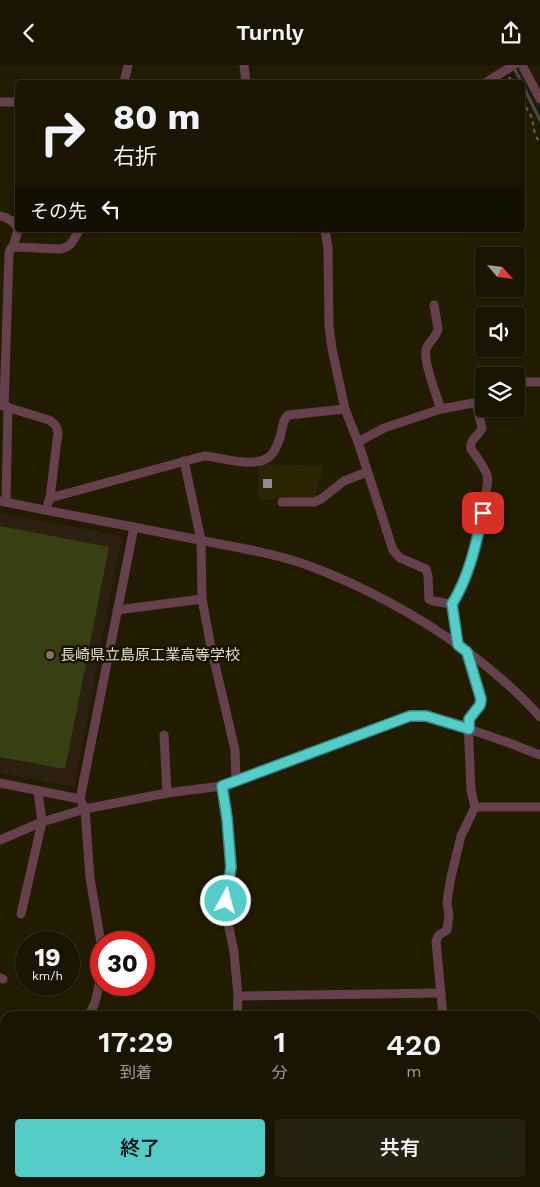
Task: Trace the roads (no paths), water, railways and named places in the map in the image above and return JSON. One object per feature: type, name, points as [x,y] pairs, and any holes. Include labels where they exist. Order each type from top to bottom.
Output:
[{"type":"street","points":[[125,80],[128,65]]},
{"type":"street","points":[[244,65],[246,80]]},
{"type":"street","points":[[522,65],[540,99]]},
{"type":"street","points":[[490,80],[511,67]]},
{"type":"street","points":[[0,102],[15,102]]},
{"type":"street","points":[[0,216],[15,223]]},
{"type":"street","points":[[17,232],[13,247],[9,253],[3,501],[258,552],[306,565],[342,579],[428,624],[504,681],[540,717]]},
{"type":"street","points":[[13,247],[66,248],[78,232]]},
{"type":"street","points":[[325,232],[328,247],[329,326],[332,349],[345,409],[358,442],[393,550],[400,558],[426,569],[429,599],[452,604]]},
{"type":"street","points":[[434,305],[438,333],[429,344],[425,355],[441,409]]},
{"type":"street","points":[[525,383],[540,382]]},
{"type":"street","points":[[358,442],[384,428],[441,409],[475,403]]},
{"type":"street","points":[[4,406],[50,420],[57,427],[50,498],[46,511]]},
{"type":"street","points":[[50,498],[204,456],[242,462],[257,461],[269,457],[275,449],[288,415],[345,409]]},
{"type":"street","points":[[458,645],[452,604],[467,572],[483,513],[487,481],[486,473],[470,446],[471,441],[482,428],[481,417]]},
{"type":"street","points":[[184,461],[201,540],[202,599],[235,750],[236,780]]},
{"type":"street","points":[[282,502],[314,502],[321,499],[344,481],[367,472]]},
{"type":"street","points":[[99,931],[90,878],[85,809],[80,799],[134,527]]},
{"type":"street","points":[[117,610],[202,599]]},
{"type":"street","points":[[443,1011],[436,941],[438,935],[447,929],[449,915],[447,903],[451,877],[461,836],[475,807],[471,791],[469,719],[480,705],[481,699],[467,652]]},
{"type":"street","points":[[0,840],[42,822],[85,809],[167,793],[222,786],[410,716],[426,716],[469,729],[540,755]]},
{"type":"street","points":[[164,735],[167,793]]},
{"type":"street","points":[[0,783],[80,799]]},
{"type":"street","points":[[222,786],[231,867],[226,901],[234,952],[238,996],[237,1011]]},
{"type":"street","points":[[21,914],[42,822],[38,791]]},
{"type":"street","points":[[475,807],[540,807]]},
{"type":"street","points":[[238,996],[441,993]]},
{"type":"street","points":[[92,1011],[96,996]]},
{"type":"waterway","points":[[514,68],[520,80]]},
{"type":"waterway","points":[[525,90],[540,120]]},
{"type":"place","name":"長崎県立島原工業高等学校","points":[[50,655]]}]
